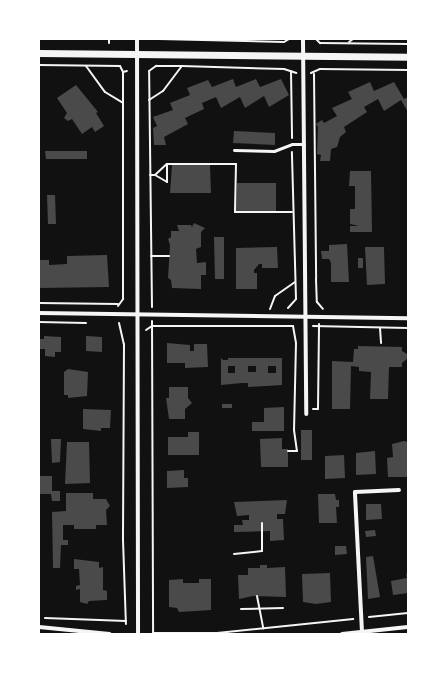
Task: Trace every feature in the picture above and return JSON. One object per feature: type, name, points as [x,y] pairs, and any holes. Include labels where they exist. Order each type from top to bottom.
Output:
[{"type":"street","points":[[137,39],[138,634]]},
{"type":"street","points":[[303,39],[306,414]]},
{"type":"street","points":[[39,52],[408,57]]},
{"type":"street","points":[[39,313],[408,318]]},
{"type":"street","points":[[362,632],[360,618],[355,492],[399,490]]},
{"type":"street","points":[[39,627],[110,634]]},
{"type":"street","points":[[342,634],[408,627]]},
{"type":"lane","points":[[234,150],[274,151],[292,144],[304,144]]},
{"type":"path","points":[[77,39],[92,39]]},
{"type":"path","points":[[159,39],[284,42],[289,39]]},
{"type":"path","points":[[316,39],[320,43],[408,44]]},
{"type":"path","points":[[348,43],[353,39]]},
{"type":"path","points":[[39,65],[120,66],[124,72],[123,299],[118,304],[118,314],[124,344],[123,540],[126,623],[39,618]]},
{"type":"path","points":[[86,66],[105,92],[123,103]]},
{"type":"path","points":[[314,73],[182,66],[156,66],[148,71],[152,307],[153,634],[217,633],[408,613]]},
{"type":"path","points":[[149,100],[164,91],[182,66]]},
{"type":"path","points":[[331,309],[323,309],[317,302],[314,73],[315,70],[320,68],[408,70]]},
{"type":"path","points":[[281,309],[292,307],[294,303],[295,282],[292,212],[291,71]]},
{"type":"path","points":[[150,175],[155,175],[168,182],[167,164]]},
{"type":"path","points":[[155,175],[167,164],[236,164],[235,212],[292,212]]},
{"type":"path","points":[[151,256],[169,256]]},
{"type":"path","points":[[270,309],[276,296],[295,282]]},
{"type":"path","points":[[39,303],[118,304]]},
{"type":"path","points":[[152,307],[157,307]]},
{"type":"path","points":[[262,308],[275,309]]},
{"type":"path","points":[[39,322],[89,323]]},
{"type":"path","points":[[115,323],[119,325]]},
{"type":"path","points":[[137,330],[152,326],[293,326],[296,343],[294,430],[298,451],[288,451]]},
{"type":"path","points":[[295,409],[318,408],[319,326],[408,328]]},
{"type":"path","points":[[380,328],[381,343]]},
{"type":"path","points":[[234,554],[262,551],[262,523]]},
{"type":"path","points":[[257,596],[263,628]]},
{"type":"path","points":[[241,609],[283,608]]},
{"type":"building","points":[[233,79],[236,87],[256,79],[260,87],[281,79],[289,95],[269,107],[264,96],[245,108],[240,97],[221,108],[216,97],[202,103],[204,109],[185,118],[188,124],[164,137],[166,145],[154,145],[153,128],[157,126],[153,117],[173,110],[170,103],[190,95],[187,88],[208,80],[212,87]]},
{"type":"building","points":[[370,82],[374,91],[394,82],[404,99],[408,97],[408,112],[401,100],[384,111],[378,99],[364,107],[367,112],[344,127],[346,132],[340,137],[337,147],[331,149],[330,161],[320,161],[321,155],[317,154],[318,127],[316,124],[322,120],[324,123],[337,116],[332,108],[352,99],[348,92]]},
{"type":"building","points":[[76,85],[98,112],[96,113],[104,126],[95,132],[92,127],[82,134],[72,119],[68,121],[64,118],[67,113],[57,98]]},
{"type":"building","points":[[234,131],[275,133],[275,145],[233,143]]},
{"type":"building","points":[[45,151],[87,151],[87,159],[46,159]]},
{"type":"building","points":[[172,165],[210,165],[211,193],[170,193]]},
{"type":"building","points":[[350,171],[371,171],[372,232],[350,232],[350,226],[359,226],[350,224],[350,209],[355,209],[355,186],[349,186]]},
{"type":"building","points":[[237,183],[276,183],[276,211],[236,211]]},
{"type":"building","points":[[47,195],[55,195],[56,224],[48,224]]},
{"type":"building","points":[[194,223],[205,228],[201,232],[201,247],[196,249],[197,263],[206,262],[206,275],[201,275],[201,289],[172,288],[171,280],[168,278],[170,245],[168,239],[171,237],[171,231],[179,231],[177,225],[191,225],[192,227]]},
{"type":"building","points":[[214,237],[224,237],[224,279],[215,279]]},
{"type":"building","points":[[347,244],[349,282],[331,282],[331,263],[329,259],[322,259],[321,251],[329,251],[329,245]]},
{"type":"building","points":[[277,247],[278,268],[262,268],[262,264],[259,264],[254,270],[254,273],[257,273],[257,289],[236,289],[236,248]]},
{"type":"building","points":[[365,247],[384,247],[385,284],[367,285]]},
{"type":"building","points":[[107,255],[109,287],[39,288],[39,260],[49,260],[49,265],[67,264],[67,256]]},
{"type":"building","points":[[358,258],[363,258],[363,268],[358,268]]},
{"type":"building","points":[[44,336],[61,337],[61,352],[55,352],[55,357],[45,356],[45,349],[39,349],[39,339],[44,339]]},
{"type":"building","points":[[86,336],[102,337],[102,352],[86,351]]},
{"type":"building","points":[[167,343],[190,345],[190,351],[194,351],[194,344],[207,344],[208,367],[185,368],[185,363],[167,363]]},
{"type":"building","points":[[358,346],[402,347],[402,351],[407,354],[408,358],[402,363],[402,367],[389,367],[388,399],[370,399],[371,372],[359,371],[359,367],[351,366],[350,409],[332,409],[332,361],[353,362],[354,349],[358,349]]},
{"type":"building","points":[[221,358],[223,360],[228,360],[228,358],[282,358],[282,385],[248,387],[248,383],[242,383],[221,385]],"holes":[[[228,366],[235,366],[235,373],[228,373]],[[248,366],[256,366],[256,372],[248,372]],[[268,366],[276,366],[276,373],[268,373]]]},
{"type":"building","points":[[68,369],[88,372],[87,396],[68,398],[68,395],[64,395],[64,372]]},
{"type":"building","points":[[169,387],[188,387],[188,398],[192,403],[185,409],[185,419],[169,419],[166,398],[169,398]]},
{"type":"building","points":[[222,404],[232,404],[232,408],[222,408]]},
{"type":"building","points":[[284,407],[284,431],[252,431],[252,422],[264,422],[264,408]]},
{"type":"building","points":[[83,409],[111,410],[110,428],[101,428],[101,431],[83,429]]},
{"type":"building","points":[[301,430],[312,430],[312,460],[301,460]]},
{"type":"building","points":[[188,432],[199,432],[199,455],[168,455],[168,437],[188,437]]},
{"type":"building","points":[[282,438],[282,449],[288,449],[288,467],[261,467],[260,439]]},
{"type":"building","points":[[51,439],[61,439],[60,462],[52,463]]},
{"type":"building","points":[[404,441],[408,442],[408,477],[388,477],[387,458],[393,457],[392,444]]},
{"type":"building","points":[[67,442],[89,442],[90,483],[65,484]]},
{"type":"building","points":[[375,451],[376,474],[356,475],[356,453]]},
{"type":"building","points":[[344,455],[345,478],[325,479],[325,456]]},
{"type":"building","points":[[184,470],[184,478],[188,478],[188,487],[167,488],[167,471]]},
{"type":"building","points":[[39,476],[52,476],[52,491],[60,491],[60,501],[52,501],[51,494],[39,494]]},
{"type":"building","points":[[66,493],[93,493],[93,499],[106,499],[110,506],[106,510],[107,525],[96,525],[96,529],[74,529],[74,525],[63,525],[63,540],[68,540],[68,545],[61,545],[60,568],[53,568],[52,512],[66,511]]},
{"type":"building","points":[[318,494],[335,494],[336,500],[339,500],[339,507],[336,507],[337,523],[319,523]]},
{"type":"building","points":[[287,500],[285,514],[277,514],[277,519],[283,519],[284,540],[270,541],[270,531],[234,532],[234,525],[243,525],[242,520],[249,520],[249,515],[237,516],[234,502]]},
{"type":"building","points":[[366,504],[381,504],[382,519],[366,520]]},
{"type":"building","points":[[375,530],[376,536],[366,537],[365,531]]},
{"type":"building","points":[[335,546],[346,546],[347,554],[335,555]]},
{"type":"building","points":[[373,556],[380,597],[368,599],[366,557]]},
{"type":"building","points":[[74,559],[99,562],[99,568],[103,567],[103,590],[107,591],[107,600],[89,601],[87,604],[80,602],[80,589],[76,590],[76,586],[80,585],[79,569],[74,569]]},
{"type":"building","points":[[260,565],[267,565],[267,568],[285,567],[286,597],[253,596],[239,599],[238,575],[248,575],[248,568],[260,568]]},
{"type":"building","points":[[330,573],[331,602],[316,604],[303,602],[302,574]]},
{"type":"building","points":[[406,574],[408,574],[408,593],[393,595],[391,581],[407,578]]},
{"type":"building","points":[[183,579],[183,583],[199,583],[199,579],[211,579],[211,610],[179,612],[177,608],[169,607],[169,580]]}]
